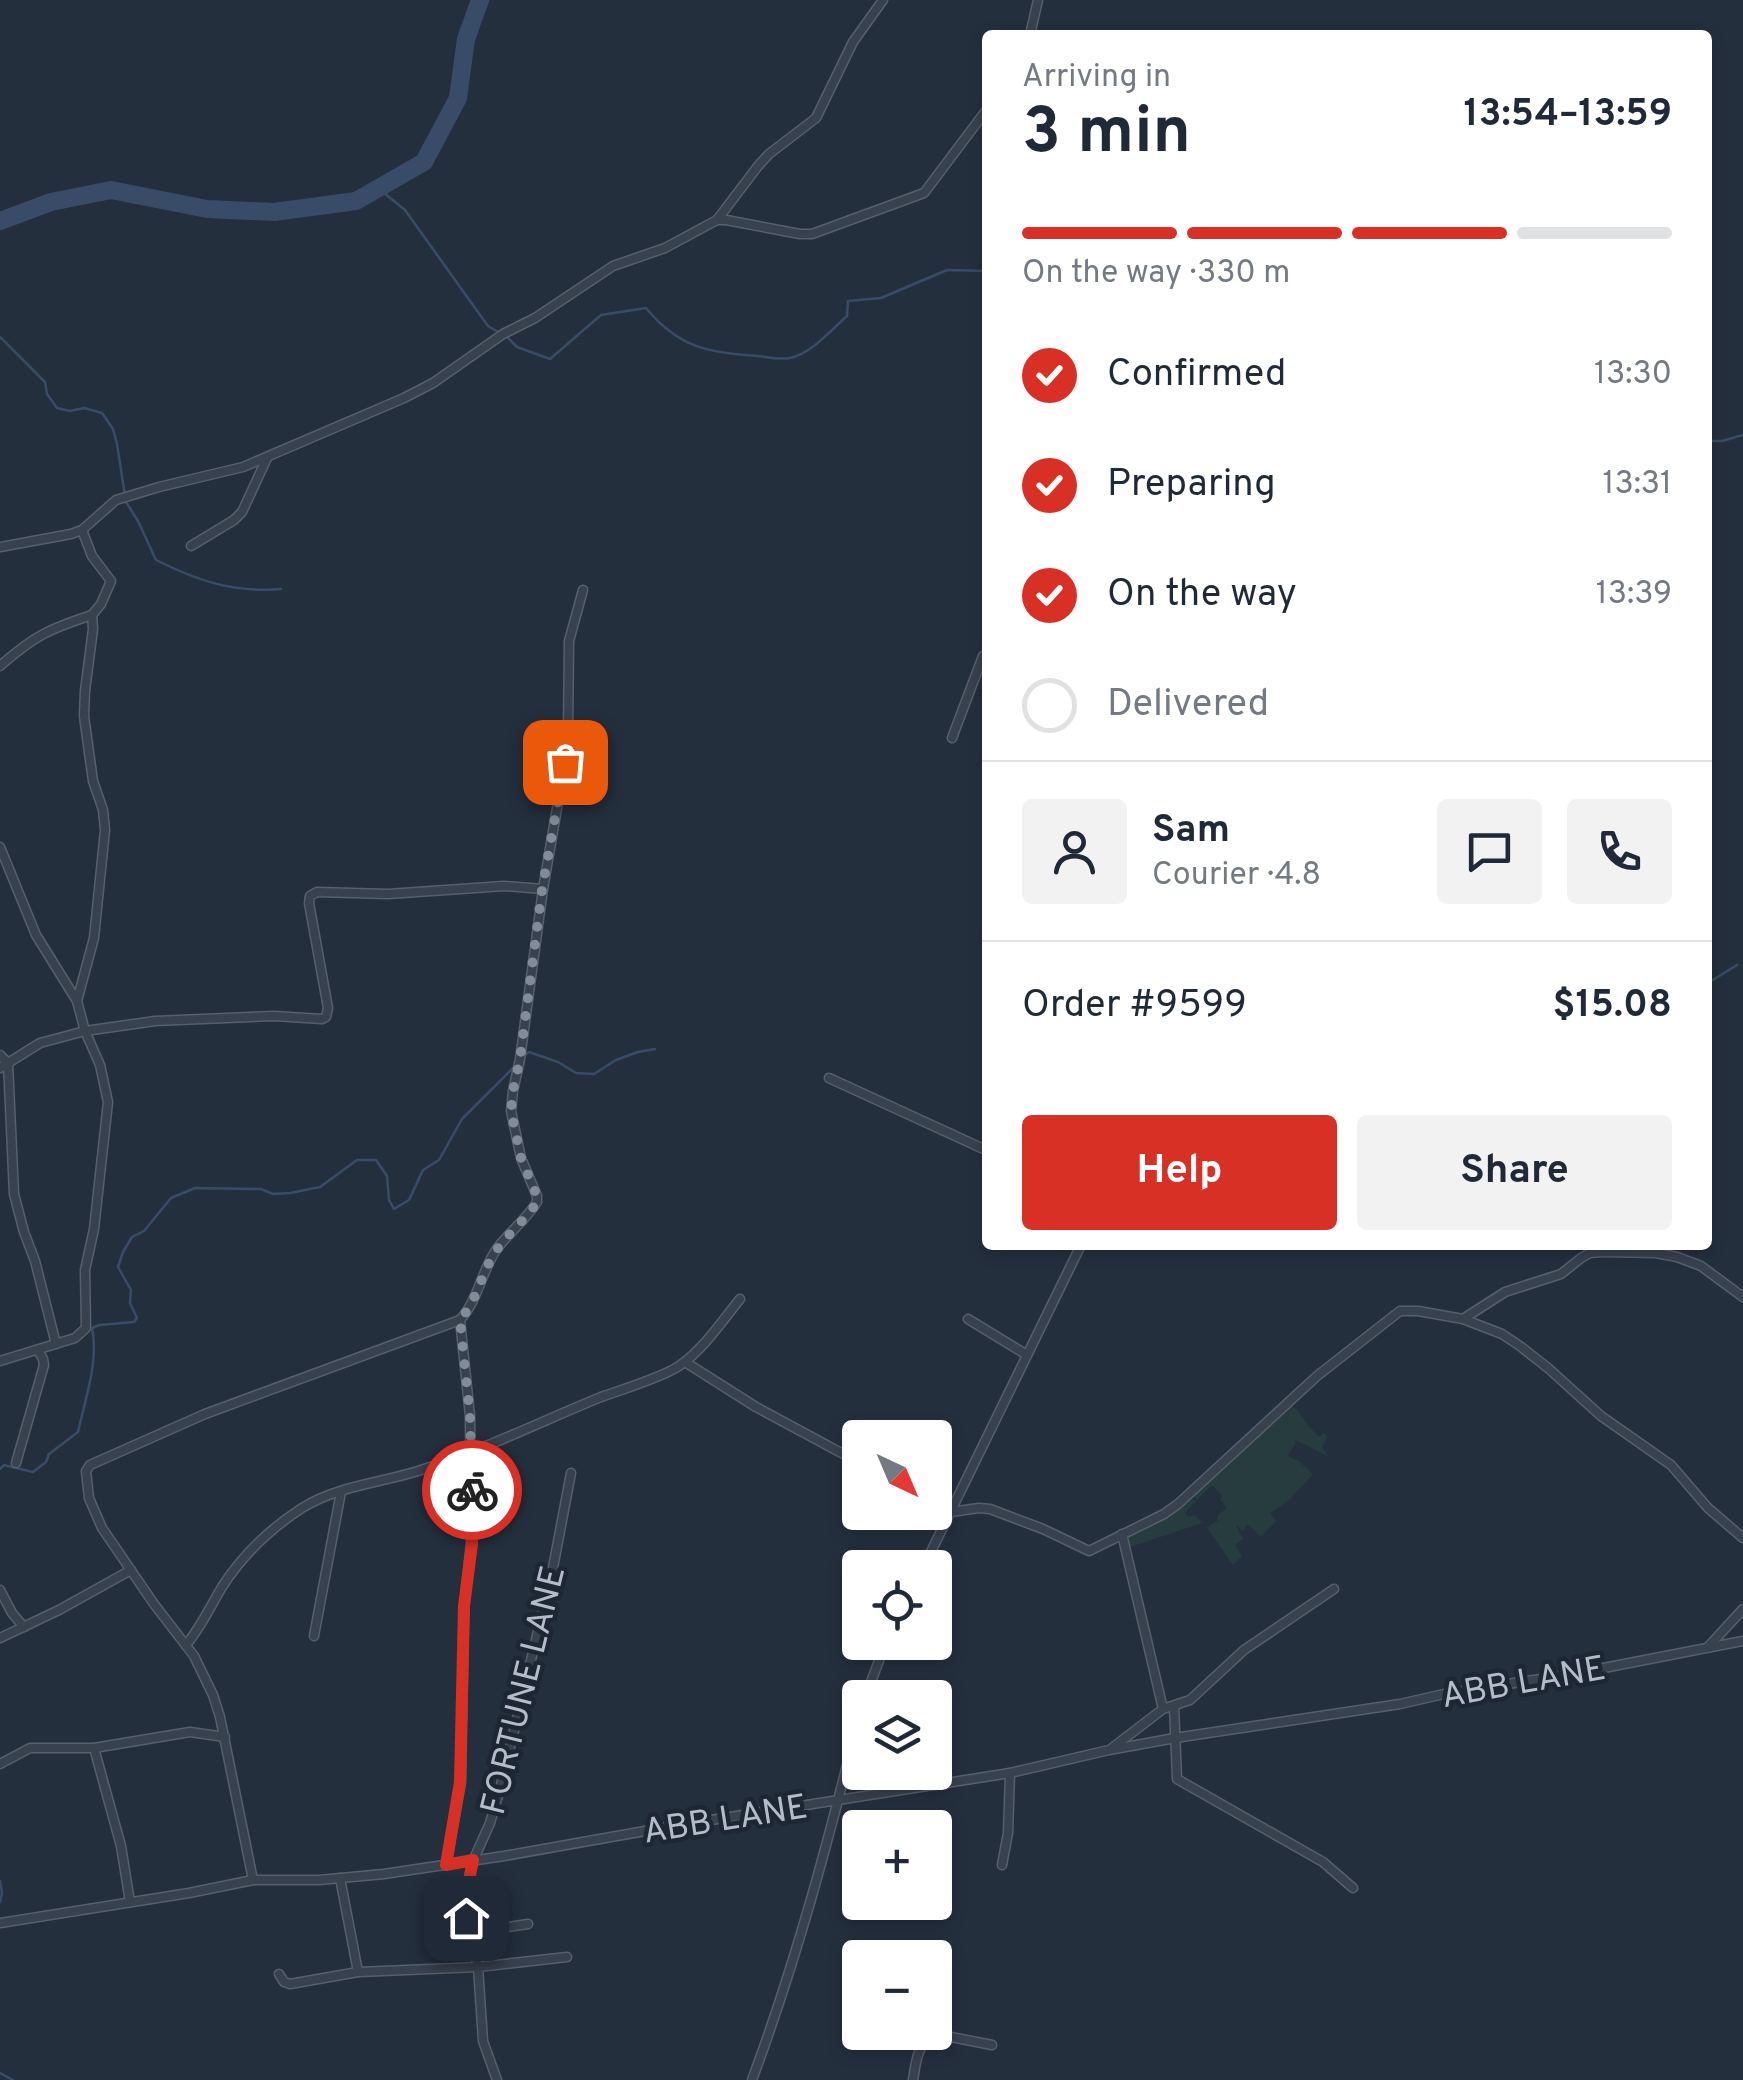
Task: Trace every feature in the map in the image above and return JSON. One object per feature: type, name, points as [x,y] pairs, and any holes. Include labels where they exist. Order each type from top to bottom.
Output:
[{"type":"street","points":[[0,547],[82,530],[116,500],[268,458],[404,398],[613,266],[665,248],[717,220],[769,154],[816,118],[853,42],[883,0]]},
{"type":"street","points":[[1031,30],[1038,0]]},
{"type":"street","points":[[717,220],[812,234],[924,193],[982,116]]},
{"type":"street","points":[[191,546],[242,512],[268,458]]},
{"type":"street","points":[[0,666],[42,633],[92,615],[106,594],[110,581],[92,556],[82,530]]},
{"type":"street","points":[[253,1880],[225,1737],[212,1694],[186,1645],[95,1514],[86,1471],[204,1414],[460,1320],[471,1308],[497,1249],[537,1202],[521,1158],[511,1111],[542,890],[565,762],[569,641],[582,590]]},
{"type":"street","points":[[77,1001],[94,938],[105,830],[93,782],[84,716],[92,615]]},
{"type":"street","points":[[952,738],[982,659]]},
{"type":"street","points":[[0,847],[36,935],[77,1001],[100,1065],[108,1102],[94,1229],[85,1270],[84,1333],[0,1361]]},
{"type":"street","points":[[4,1066],[40,1042],[85,1031],[155,1021],[274,1016],[322,1019],[328,1008],[309,904],[310,896],[317,892],[388,894],[504,886],[542,890]]},
{"type":"street","points":[[0,1055],[14,1194],[56,1344]]},
{"type":"street","points":[[829,1078],[982,1148]]},
{"type":"street","points":[[952,1508],[1078,1250]]},
{"type":"street","points":[[1463,1320],[1506,1292],[1561,1274],[1581,1258],[1601,1252],[1656,1253],[1678,1258],[1701,1266],[1743,1297]]},
{"type":"street","points":[[186,1645],[202,1626],[223,1586],[253,1548],[304,1506],[472,1452],[669,1372],[685,1362],[740,1299]]},
{"type":"street","points":[[952,1512],[990,1510],[1089,1552],[1178,1504],[1317,1376],[1400,1311],[1440,1314],[1502,1334],[1536,1358],[1601,1416],[1672,1466],[1708,1508],[1743,1538]]},
{"type":"street","points":[[968,1319],[1027,1356]]},
{"type":"street","points":[[446,1865],[460,1782],[464,1606],[472,1544],[472,1452],[460,1320]]},
{"type":"street","points":[[16,1463],[44,1365],[38,1350]]},
{"type":"street","points":[[685,1362],[756,1407],[842,1453]]},
{"type":"street","name":"FORTUNE LANE","points":[[497,2080],[483,2041],[478,1967],[466,1918],[467,1890],[473,1860],[500,1789],[552,1573],[571,1474]]},
{"type":"street","points":[[314,1636],[341,1492]]},
{"type":"street","points":[[1122,1534],[1163,1708]]},
{"type":"street","points":[[0,1638],[131,1570]]},
{"type":"street","points":[[1108,1750],[1163,1708],[1202,1692],[1244,1650],[1334,1589]]},
{"type":"street","points":[[0,1590],[24,1627]]},
{"type":"street","points":[[1709,1646],[1743,1609]]},
{"type":"street","name":"ABB LANE","points":[[0,1924],[253,1880],[340,1878],[446,1865],[1010,1773],[1108,1750],[1400,1704],[1743,1640]]},
{"type":"street","points":[[1174,1706],[1177,1779],[1323,1862],[1352,1888]]},
{"type":"street","points":[[0,1764],[30,1748],[94,1748],[190,1732],[225,1737]]},
{"type":"street","points":[[94,1748],[121,1846],[130,1902]]},
{"type":"street","points":[[1002,1865],[1010,1821],[1010,1773]]},
{"type":"street","points":[[752,2080],[814,1896],[842,1784]]},
{"type":"street","points":[[340,1878],[358,1972]]},
{"type":"street","points":[[470,1933],[528,1924]]},
{"type":"street","points":[[279,1974],[290,1984],[358,1972],[478,1967],[567,1956]]},
{"type":"street","points":[[912,2080],[922,2045],[936,2034],[992,2044]]},
{"type":"green space","points":[[1290,1403],[1319,1437],[1324,1433],[1327,1437],[1322,1447],[1329,1457],[1294,1439],[1288,1456],[1313,1474],[1289,1500],[1270,1513],[1276,1521],[1261,1537],[1247,1524],[1243,1531],[1236,1525],[1243,1539],[1235,1545],[1242,1556],[1233,1565],[1207,1528],[1227,1508],[1220,1500],[1222,1495],[1212,1485],[1197,1500],[1191,1495]]},
{"type":"green space","points":[[1190,1497],[1196,1501],[1185,1513],[1188,1517],[1195,1515],[1202,1523],[1130,1547],[1126,1535],[1146,1529],[1144,1525]]},
{"type":"waterway","points":[[0,221],[51,202],[111,190],[207,209],[274,212],[356,201],[424,162],[458,98],[466,39],[480,0]]},
{"type":"waterway","points":[[378,188],[405,210],[488,326],[498,332]]},
{"type":"waterway","points":[[505,335],[517,347],[550,359],[601,315],[646,308],[671,332],[696,346],[786,359],[806,351],[827,335],[847,316],[848,301],[881,298],[947,270],[982,271]]},
{"type":"waterway","points":[[0,337],[45,382],[47,394],[57,408],[102,413],[113,429],[126,502],[156,560],[217,584],[281,589]]},
{"type":"waterway","points":[[1712,441],[1743,435]]},
{"type":"waterway","points":[[1712,981],[1737,965]]},
{"type":"waterway","points":[[523,1057],[529,1052],[576,1073],[594,1074],[616,1060],[655,1049]]},
{"type":"waterway","points":[[0,1469],[4,1465],[33,1472],[78,1432],[92,1367],[92,1328],[134,1322],[137,1318],[130,1303],[131,1290],[118,1267],[132,1237],[144,1231],[171,1198],[195,1188],[290,1193],[320,1187],[357,1160],[376,1160],[387,1176],[389,1200],[394,1209],[409,1200],[423,1170],[439,1160],[462,1119],[515,1066]]},
{"type":"waterway","points":[[0,1881],[0,1902]]},
{"type":"waterway","points":[[0,2073],[13,2080]]},
{"type":"way so far","points":[[472,1490],[470,1416],[460,1320],[471,1308],[497,1249],[537,1202],[521,1158],[511,1111],[542,890],[565,762]]},
{"type":"route","points":[[466,1918],[473,1860],[446,1865],[460,1782],[464,1606],[472,1544],[472,1490]]}]
